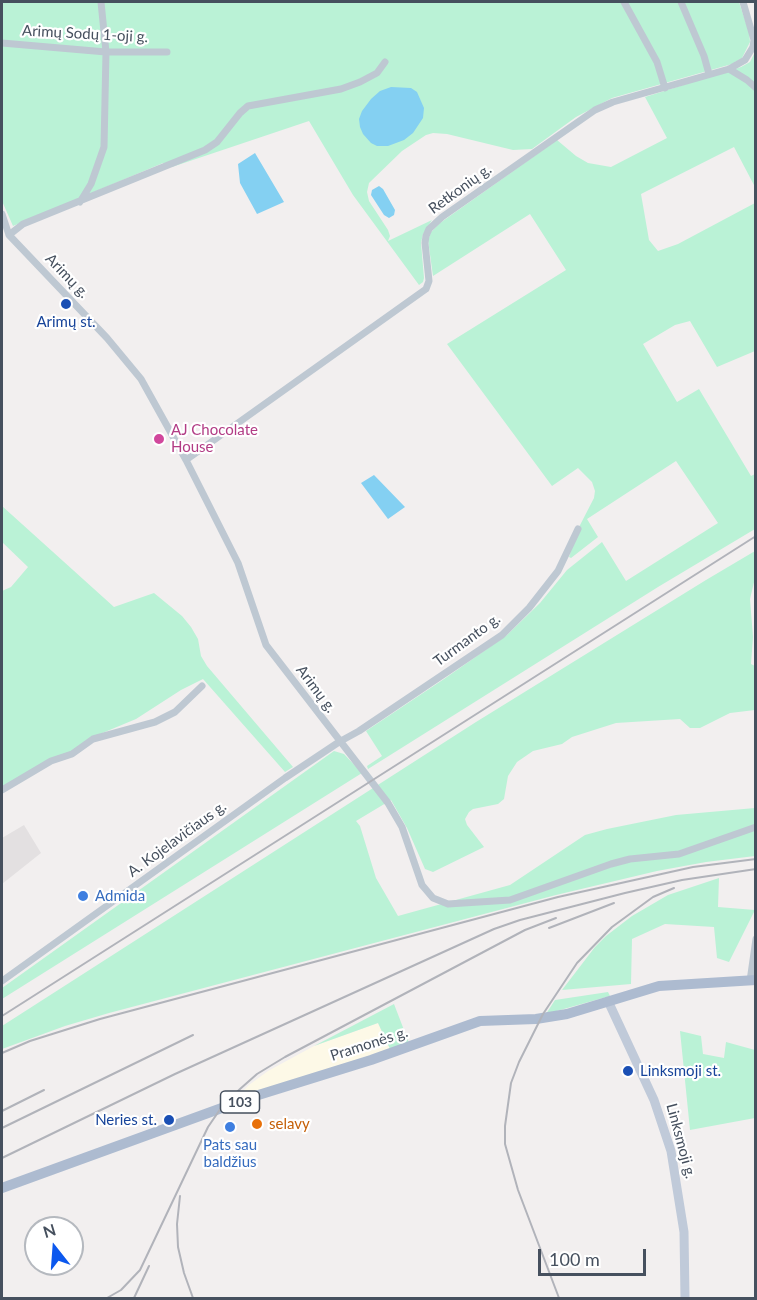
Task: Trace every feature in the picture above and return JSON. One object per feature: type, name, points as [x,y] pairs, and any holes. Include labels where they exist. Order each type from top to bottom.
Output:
[{"type":"main road","name":"Pramonės g.","points":[[2,1188],[252,1097],[370,1060],[480,1021],[545,1018],[567,1014],[659,986],[753,981]]},
{"type":"main road","name":"Linksmoji g.","points":[[608,1001],[654,1100],[671,1151],[684,1232],[685,1299]]},
{"type":"street","points":[[80,202],[91,184],[104,147],[106,52],[101,2]]},
{"type":"street","points":[[624,2],[657,62],[665,88]]},
{"type":"street","points":[[681,2],[704,56],[709,74]]},
{"type":"street","points":[[743,2],[752,33],[753,47],[745,60],[729,69],[756,88]]},
{"type":"street","name":"Arimų Sodų 1-oji g.","points":[[2,43],[106,52],[167,51]]},
{"type":"street","points":[[9,235],[23,224],[205,150],[217,142],[240,113],[249,106],[341,88],[360,82],[377,73],[385,62]]},
{"type":"street","name":"Retkonių g.","points":[[186,460],[426,289],[429,281],[426,236],[434,223],[442,216],[595,110],[613,102],[729,69]]},
{"type":"street","name":"Arimų g.","points":[[2,214],[9,235],[131,364],[152,396],[238,563],[266,645],[374,784],[402,827],[413,862],[426,892],[433,898],[448,904],[510,900],[611,864],[630,859],[679,854],[756,827]]},
{"type":"street","name":"Turmanto g.","points":[[339,741],[359,731],[502,634],[530,608],[558,571],[578,529]]},
{"type":"street","points":[[2,790],[51,761],[77,751],[93,739],[155,722],[175,712],[202,686]]},
{"type":"street","name":"A. Kojelavičiaus g.","points":[[2,981],[339,741]]},
{"type":"street","points":[[753,981],[756,939]]},
{"type":"shaded area","points":[[24,825],[41,853],[2,884],[2,838]]},
{"type":"shaded area","points":[[378,1023],[390,1049],[236,1098],[268,1071],[314,1046]]},
{"type":"green space","points":[[2,2],[739,2],[750,42],[742,58],[732,64],[612,98],[576,117],[532,149],[513,150],[447,134],[433,133],[402,151],[369,183],[367,192],[369,201],[388,230],[390,236],[388,241],[432,220],[423,234],[421,243],[424,278],[419,285],[353,195],[309,121],[172,167],[163,163],[13,226],[2,201]]},
{"type":"green space","points":[[755,52],[755,187],[734,147],[641,194],[649,240],[658,251],[678,244],[755,203],[755,351],[717,367],[690,321],[675,325],[643,344],[677,402],[699,389],[751,476],[755,474],[755,529],[658,587],[368,769],[367,766],[382,756],[366,731],[507,635],[540,603],[567,570],[602,542],[626,581],[718,523],[676,461],[587,519],[598,537],[571,558],[569,557],[578,529],[594,498],[595,491],[592,482],[578,468],[552,486],[447,344],[566,270],[530,214],[433,276],[428,240],[431,232],[440,223],[557,140],[588,163],[611,167],[667,138],[645,97],[741,67],[750,62]]},
{"type":"green space","points":[[2,506],[114,607],[154,593],[182,616],[198,639],[201,656],[207,666],[293,767],[285,772],[203,679],[181,690],[136,719],[88,739],[72,751],[2,788],[2,591],[11,587],[28,567],[2,542]]},
{"type":"green space","points":[[755,551],[755,578],[750,599],[753,637],[751,664],[755,666],[755,710],[730,713],[700,728],[690,728],[680,719],[616,723],[572,737],[562,744],[533,751],[517,762],[508,776],[504,799],[498,804],[473,809],[465,819],[484,847],[433,872],[425,869],[407,828],[391,800],[356,821],[360,826],[376,878],[398,916],[510,885],[585,835],[676,815],[755,808],[755,856],[657,871],[556,895],[109,1013],[2,1049],[2,1026],[476,722]]},
{"type":"green space","points":[[334,751],[344,754],[362,773],[2,999],[2,988]]},
{"type":"green space","points":[[719,878],[718,907],[755,910],[729,962],[717,958],[714,927],[665,924],[632,939],[631,984],[562,990],[595,947],[632,916],[668,895]]},
{"type":"green space","points":[[608,992],[610,996],[546,1014],[555,1000]]},
{"type":"green space","points":[[394,1004],[409,1043],[390,1049],[378,1023],[314,1046]]},
{"type":"green space","points":[[680,1031],[701,1036],[703,1054],[724,1058],[726,1042],[755,1050],[755,1118],[690,1130]]},
{"type":"water","points":[[391,87],[411,88],[417,92],[424,108],[423,118],[413,133],[404,140],[388,146],[377,146],[363,134],[359,119],[371,99],[380,91]]},
{"type":"water","points":[[255,153],[284,202],[257,214],[240,183],[238,164]]},
{"type":"water","points":[[379,186],[395,210],[394,215],[389,218],[384,215],[371,195],[372,190]]},
{"type":"water","points":[[374,475],[405,507],[388,519],[361,483]]},
{"type":"railway","points":[[2,1016],[756,536]]},
{"type":"railway","points":[[2,1053],[30,1041],[100,1019],[558,897],[693,867],[756,859]]},
{"type":"railway","points":[[2,1158],[175,1074],[494,929],[625,893],[682,880],[756,869]]},
{"type":"railway","points":[[559,1298],[518,1190],[505,1144],[511,1083],[543,1014],[577,963],[612,927],[653,897],[674,888]]},
{"type":"railway","points":[[549,928],[614,903]]},
{"type":"railway","points":[[107,1298],[121,1290],[140,1270],[208,1127],[221,1108],[257,1074],[525,930],[556,918]]},
{"type":"railway","points":[[2,1128],[193,1035]]},
{"type":"railway","points":[[2,1111],[44,1090]]},
{"type":"railway","points":[[180,1196],[177,1224],[178,1247],[193,1298]]},
{"type":"railway","points":[[134,1298],[149,1266]]},
{"type":"place","name":"Arimų st.","points":[[66,304]]},
{"type":"place","name":"AJ Chocolate House","points":[[159,439]]},
{"type":"place","name":"Admida","points":[[83,896]]},
{"type":"place","name":"Linksmoji st.","points":[[628,1071]]},
{"type":"place","name":"Neries st.","points":[[169,1120]]},
{"type":"place","name":"selavy","points":[[257,1124]]},
{"type":"place","name":"Pats sau baldžius","points":[[230,1127]]}]
